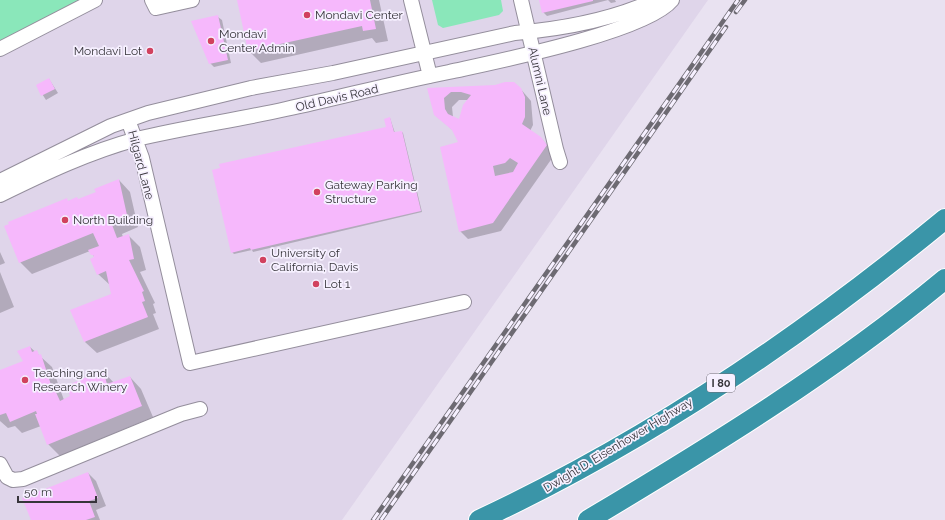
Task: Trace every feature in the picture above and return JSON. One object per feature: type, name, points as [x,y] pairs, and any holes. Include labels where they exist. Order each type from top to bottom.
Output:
[{"type":"highway","name":"Dwight D. Eisenhower Highway","points":[[479,520],[537,493],[596,460],[718,385],[842,300],[945,219]]},
{"type":"highway","points":[[588,520],[691,459],[787,397],[904,313],[945,279]]},
{"type":"street","points":[[0,48],[95,0]]},
{"type":"street","points":[[152,0],[156,8],[192,0]]},
{"type":"street","points":[[411,0],[430,76]]},
{"type":"street","name":"Alumni Lane","points":[[521,0],[560,162]]},
{"type":"street","name":"Old Davis Road","points":[[0,181],[111,126],[148,113],[251,88],[515,33],[597,20],[636,9],[655,0]]},
{"type":"street","name":"Old Davis Road","points":[[0,195],[62,165],[107,148],[209,123],[285,109],[533,52],[597,35],[646,18],[666,8],[672,0]]},
{"type":"street","name":"Hilgard Lane","points":[[128,120],[136,140],[161,248],[177,304],[190,363],[464,302]]},
{"type":"street","points":[[0,464],[7,477],[14,480],[23,479],[181,414],[200,409]]},
{"type":"shaded area","name":"University of California, Davis","points":[[0,0],[708,0],[342,520],[0,520]]},
{"type":"green space","points":[[0,0],[82,0],[0,41]]},
{"type":"green space","points":[[432,0],[501,0],[503,11],[499,15],[443,28],[438,25]]},
{"type":"building","name":"Mondavi Center","points":[[237,0],[370,0],[376,29],[363,31],[362,26],[248,51]]},
{"type":"building","points":[[539,0],[593,0],[593,1],[542,13]]},
{"type":"building","name":"Mondavi Center Admin","points":[[218,15],[228,60],[209,64],[191,21]]},
{"type":"building","points":[[49,78],[55,89],[41,96],[36,85]]},
{"type":"building","points":[[505,82],[514,82],[521,88],[525,97],[525,117],[522,124],[541,137],[547,145],[493,223],[459,232],[440,147],[458,142],[452,130],[434,115],[427,88],[495,85]],"holes":[[[451,92],[461,92],[471,95],[463,105],[459,119],[448,114],[445,109],[444,98]],[[510,158],[518,163],[513,172],[495,176],[493,166],[505,163]]]},
{"type":"building","name":"Gateway Parking Structure","points":[[390,117],[394,132],[402,131],[421,211],[251,250],[250,248],[231,253],[212,170],[220,168],[219,164],[386,127],[384,119]]},
{"type":"building","points":[[119,179],[127,215],[111,222],[117,238],[129,234],[134,259],[129,260],[144,291],[142,292],[145,301],[142,302],[148,317],[84,342],[70,310],[111,294],[106,271],[97,275],[90,259],[94,257],[88,250],[99,246],[93,233],[19,263],[4,226],[9,224],[8,222],[67,198],[68,201],[77,197],[78,199],[96,192],[94,189]]},
{"type":"building","points":[[30,346],[32,352],[37,350],[39,355],[41,354],[53,391],[55,390],[60,401],[70,396],[66,386],[103,370],[107,384],[130,376],[142,406],[47,445],[35,414],[37,414],[36,411],[10,422],[6,413],[0,415],[0,370],[23,361],[17,351]]},
{"type":"building","points":[[88,472],[98,498],[89,501],[95,517],[86,520],[31,520],[22,498]]},
{"type":"railway","points":[[373,520],[738,0]]},
{"type":"railway","points":[[736,12],[745,0]]},
{"type":"railway","points":[[381,520],[726,27]]},
{"type":"place","name":"Mondavi Center","points":[[307,15]]},
{"type":"place","name":"Mondavi Center Admin","points":[[211,41]]},
{"type":"place","name":"Mondavi Lot","points":[[150,51]]},
{"type":"place","name":"Gateway Parking Structure","points":[[317,192]]},
{"type":"place","name":"North Building","points":[[65,220]]},
{"type":"place","name":"University of California, Davis","points":[[263,260]]},
{"type":"place","name":"Lot 1","points":[[316,284]]},
{"type":"place","name":"Teaching and Research Winery","points":[[25,380]]}]
